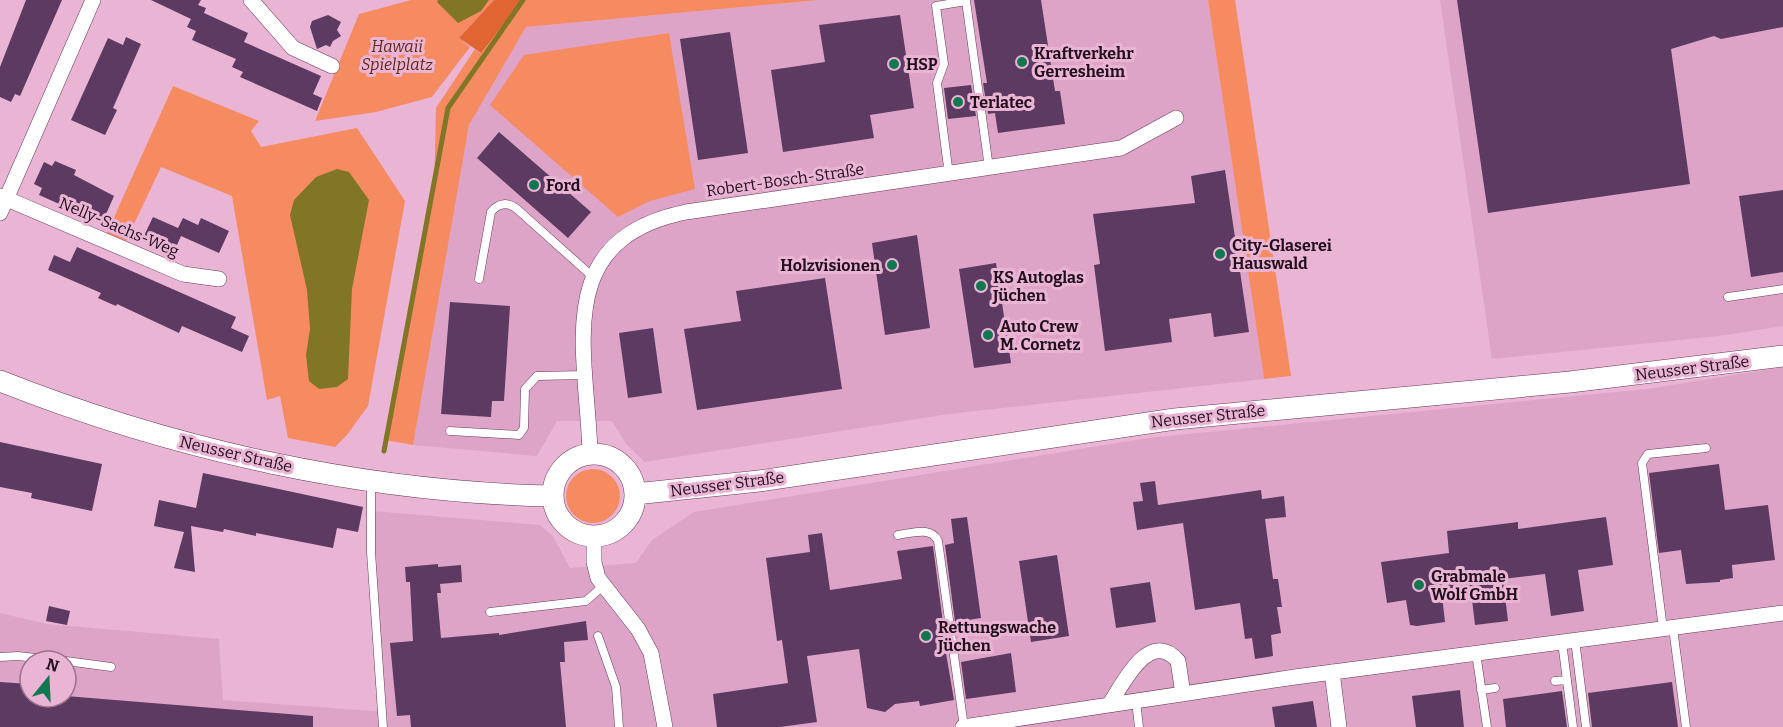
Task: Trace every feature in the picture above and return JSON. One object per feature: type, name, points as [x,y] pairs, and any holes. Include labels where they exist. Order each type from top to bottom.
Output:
[{"type":"main road","name":"Neusser Straße","points":[[635,494],[748,483],[1174,419],[1536,386],[1783,356]]},
{"type":"main road","name":"Neusser Straße","points":[[0,381],[79,411],[170,439],[285,465],[371,481],[473,493],[552,496]]},
{"type":"main road","points":[[590,453],[612,458],[622,464],[634,483],[635,494],[634,507],[624,524],[608,534],[594,536],[573,530],[563,523],[556,513],[552,496],[557,475],[566,464],[590,453]]},
{"type":"street","points":[[0,213],[3,197],[93,0]]},
{"type":"street","points":[[251,0],[292,48],[332,66]]},
{"type":"street","name":"Robert-Bosch-Straße","points":[[590,453],[585,375],[585,308],[592,277],[616,244],[633,230],[656,219],[686,212],[1121,148],[1176,118]]},
{"type":"street","name":"Nelly-Sachs-Weg","points":[[3,197],[183,274],[219,279]]},
{"type":"street","points":[[594,536],[595,568],[603,586],[638,629],[651,653],[665,727]]},
{"type":"street","points":[[964,727],[1020,723],[1109,705],[1476,652],[1783,614]]},
{"type":"street","points":[[1109,705],[1137,663],[1153,652],[1167,653],[1178,661],[1183,694]]},
{"type":"street","points":[[1332,672],[1340,727]]},
{"type":"lane","points":[[949,175],[938,83],[944,64],[936,6],[966,1],[990,169]]},
{"type":"lane","points":[[479,279],[491,212],[497,206],[505,204],[517,209],[592,277]]},
{"type":"lane","points":[[1728,297],[1783,290]]},
{"type":"lane","points":[[450,431],[519,435],[524,428],[525,389],[537,376],[585,375]]},
{"type":"lane","points":[[1686,727],[1642,463],[1648,454],[1706,448]]},
{"type":"lane","points":[[371,481],[371,552],[383,727]]},
{"type":"lane","points":[[898,535],[927,532],[934,535],[938,541],[964,727]]},
{"type":"lane","points":[[490,612],[586,601],[603,586]]},
{"type":"lane","points":[[598,636],[616,687],[619,727]]},
{"type":"lane","points":[[1569,641],[1567,680],[1573,727]]},
{"type":"lane","points":[[1569,641],[1586,727]]},
{"type":"lane","points":[[1476,652],[1487,727]]},
{"type":"lane","points":[[0,657],[18,656]]},
{"type":"lane","points":[[78,663],[111,667]]},
{"type":"lane","points":[[1556,681],[1567,680]]},
{"type":"lane","points":[[1481,690],[1495,688]]},
{"type":"lane","points":[[1136,701],[1139,727]]},
{"type":"shaded area","points":[[438,0],[489,0],[481,11],[458,23],[437,2]]},
{"type":"shaded area","points":[[494,0],[522,0],[481,53],[459,38]]},
{"type":"shaded area","points":[[819,0],[1208,0],[1264,379],[949,414],[645,462],[626,444],[612,421],[557,421],[537,456],[413,445],[441,255],[470,122],[526,27]]},
{"type":"shaded area","points":[[1440,0],[1783,0],[1783,326],[1719,336],[1492,359]]},
{"type":"shaded area","points":[[337,169],[349,172],[369,200],[352,289],[348,379],[337,387],[319,389],[309,381],[306,355],[310,329],[307,290],[290,215],[294,200],[316,177]]},
{"type":"shaded area","points":[[1783,367],[1783,727],[0,727],[0,613],[47,624],[219,639],[223,700],[385,712],[372,511],[540,525],[553,536],[570,568],[636,563],[652,540],[694,512],[1147,438],[1647,389]]},
{"type":"green space","name":"Hawaii Spielplatz","points":[[411,0],[494,0],[459,38],[470,47],[432,97],[376,112],[315,121],[359,14]]},
{"type":"green space","points":[[519,0],[819,0],[526,27],[469,125],[413,445],[385,440],[434,196],[436,108],[475,49],[480,53]]},
{"type":"green space","points":[[1208,0],[1235,0],[1291,376],[1264,379]]},
{"type":"green space","points":[[669,33],[695,189],[650,201],[618,217],[490,105],[524,55]]},
{"type":"green space","points":[[173,86],[259,121],[251,131],[261,147],[357,128],[405,201],[368,406],[347,435],[335,447],[288,438],[280,396],[267,400],[232,196],[161,167],[126,241],[107,233]]},
{"type":"green space","points":[[588,469],[598,469],[608,473],[616,481],[620,496],[616,511],[608,519],[598,523],[588,523],[578,519],[570,511],[566,501],[566,491],[570,481],[578,473]]},
{"type":"building","points":[[26,0],[62,0],[20,96],[15,94],[11,102],[0,97],[0,67]]},
{"type":"building","points":[[151,0],[201,0],[198,5],[206,8],[204,13],[248,33],[244,42],[321,76],[313,94],[322,98],[317,111],[240,77],[243,72],[232,67],[236,59],[192,40],[196,31],[187,27],[191,19]]},
{"type":"building","points":[[974,0],[1041,0],[1055,91],[1060,91],[1065,124],[998,133],[995,113],[988,114],[983,83],[987,83]]},
{"type":"building","points":[[1457,0],[1783,0],[1783,27],[1721,39],[1714,36],[1671,49],[1690,184],[1488,213]]},
{"type":"building","points":[[328,15],[341,22],[337,30],[341,36],[333,41],[330,47],[326,45],[317,49],[310,27],[312,21]]},
{"type":"building","points":[[900,15],[914,108],[870,115],[874,138],[783,152],[771,70],[825,62],[819,25]]},
{"type":"building","points":[[730,32],[748,153],[698,160],[680,39]]},
{"type":"building","points":[[126,37],[141,44],[113,108],[117,110],[105,135],[71,120],[108,38],[123,45]]},
{"type":"building","name":"Terlatec","points":[[971,85],[976,116],[948,119],[944,88]]},
{"type":"building","name":"Ford","points":[[499,132],[591,212],[568,238],[477,158]]},
{"type":"building","points":[[55,161],[76,170],[74,175],[114,196],[103,221],[95,217],[93,219],[39,195],[42,188],[34,184],[44,162],[52,166]]},
{"type":"building","points":[[1225,170],[1249,332],[1214,337],[1211,313],[1169,319],[1172,342],[1105,351],[1094,265],[1100,264],[1093,214],[1195,203],[1191,176]]},
{"type":"building","points":[[1783,190],[1783,272],[1751,277],[1739,196]]},
{"type":"building","points":[[153,217],[178,228],[183,218],[198,225],[201,218],[229,231],[219,253],[181,236],[177,245],[172,243],[168,252],[142,240]]},
{"type":"building","points":[[917,235],[930,328],[885,335],[872,243]]},
{"type":"building","points":[[77,247],[236,317],[231,328],[249,336],[242,352],[182,326],[179,333],[117,304],[116,306],[98,298],[101,293],[48,270],[54,255],[70,262]]},
{"type":"building","points":[[996,263],[1011,363],[974,368],[959,269]]},
{"type":"building","points":[[825,278],[842,389],[697,410],[684,329],[741,321],[736,291]]},
{"type":"building","points":[[450,302],[510,306],[504,401],[492,401],[491,417],[441,414]]},
{"type":"building","points":[[653,328],[662,393],[628,398],[619,333]]},
{"type":"building","points":[[0,442],[102,464],[92,511],[31,498],[32,493],[0,487]]},
{"type":"building","points":[[1719,464],[1725,510],[1768,505],[1775,560],[1732,565],[1733,578],[1720,580],[1720,582],[1686,584],[1681,550],[1659,553],[1649,473]]},
{"type":"building","points":[[203,473],[363,507],[358,532],[337,528],[333,548],[256,533],[256,536],[224,529],[223,532],[191,526],[195,572],[174,568],[184,532],[154,526],[159,500],[196,508]]},
{"type":"building","points":[[1155,481],[1158,505],[1261,490],[1262,499],[1284,496],[1286,517],[1265,519],[1273,579],[1278,579],[1282,607],[1277,607],[1281,633],[1271,635],[1273,656],[1255,659],[1252,638],[1245,639],[1240,603],[1195,610],[1183,523],[1137,530],[1133,502],[1143,501],[1140,483]]},
{"type":"building","points":[[967,517],[981,618],[955,622],[945,545],[954,543],[951,519]]},
{"type":"building","points":[[1606,517],[1613,565],[1578,570],[1584,611],[1551,616],[1545,574],[1503,579],[1508,621],[1475,625],[1471,591],[1442,596],[1445,622],[1417,626],[1410,625],[1406,600],[1387,603],[1381,562],[1449,553],[1447,531],[1518,522],[1518,529]]},
{"type":"building","points":[[822,533],[830,590],[902,579],[897,551],[933,546],[943,623],[941,624],[954,700],[920,706],[919,701],[895,704],[885,712],[867,708],[859,649],[807,656],[817,722],[780,727],[717,727],[713,694],[788,683],[782,640],[777,641],[766,558],[810,552],[808,535]]},
{"type":"building","points":[[1057,555],[1069,636],[1031,642],[1019,561]]},
{"type":"building","points":[[438,564],[438,567],[461,565],[462,582],[440,584],[441,593],[437,593],[441,638],[499,633],[499,635],[586,621],[588,640],[564,642],[565,662],[560,662],[566,727],[411,727],[410,715],[397,716],[390,643],[413,641],[410,582],[406,582],[405,567]]},
{"type":"building","points":[[1150,582],[1156,622],[1116,628],[1110,588]]},
{"type":"building","points":[[49,606],[70,611],[67,625],[46,621]]},
{"type":"building","points":[[1011,653],[1016,692],[966,699],[961,662]]},
{"type":"building","points":[[0,682],[18,683],[18,709],[78,709],[78,697],[313,716],[313,727],[0,727]]},
{"type":"building","points":[[1672,682],[1678,727],[1592,727],[1588,693]]},
{"type":"building","points":[[1460,690],[1464,727],[1416,727],[1412,696]]},
{"type":"building","points":[[1562,691],[1567,727],[1506,727],[1503,699]]},
{"type":"building","points":[[1313,701],[1317,727],[1275,727],[1272,707]]},
{"type":"waterway","points":[[384,451],[448,108],[523,0]]},
{"type":"place","name":"Kraftverkehr Gerresheim","points":[[1022,62]]},
{"type":"place","name":"HSP","points":[[894,64]]},
{"type":"place","name":"Terlatec","points":[[958,102]]},
{"type":"place","name":"Ford","points":[[534,185]]},
{"type":"place","name":"City-Glaserei Hauswald","points":[[1220,254]]},
{"type":"place","name":"Holzvisionen","points":[[892,265]]},
{"type":"place","name":"KS Autoglas Jüchen","points":[[981,286]]},
{"type":"place","name":"Auto Crew M. Cornetz","points":[[988,335]]},
{"type":"place","name":"Grabmale Wolf GmbH","points":[[1419,585]]},
{"type":"place","name":"Rettungswache Jüchen","points":[[926,636]]}]
